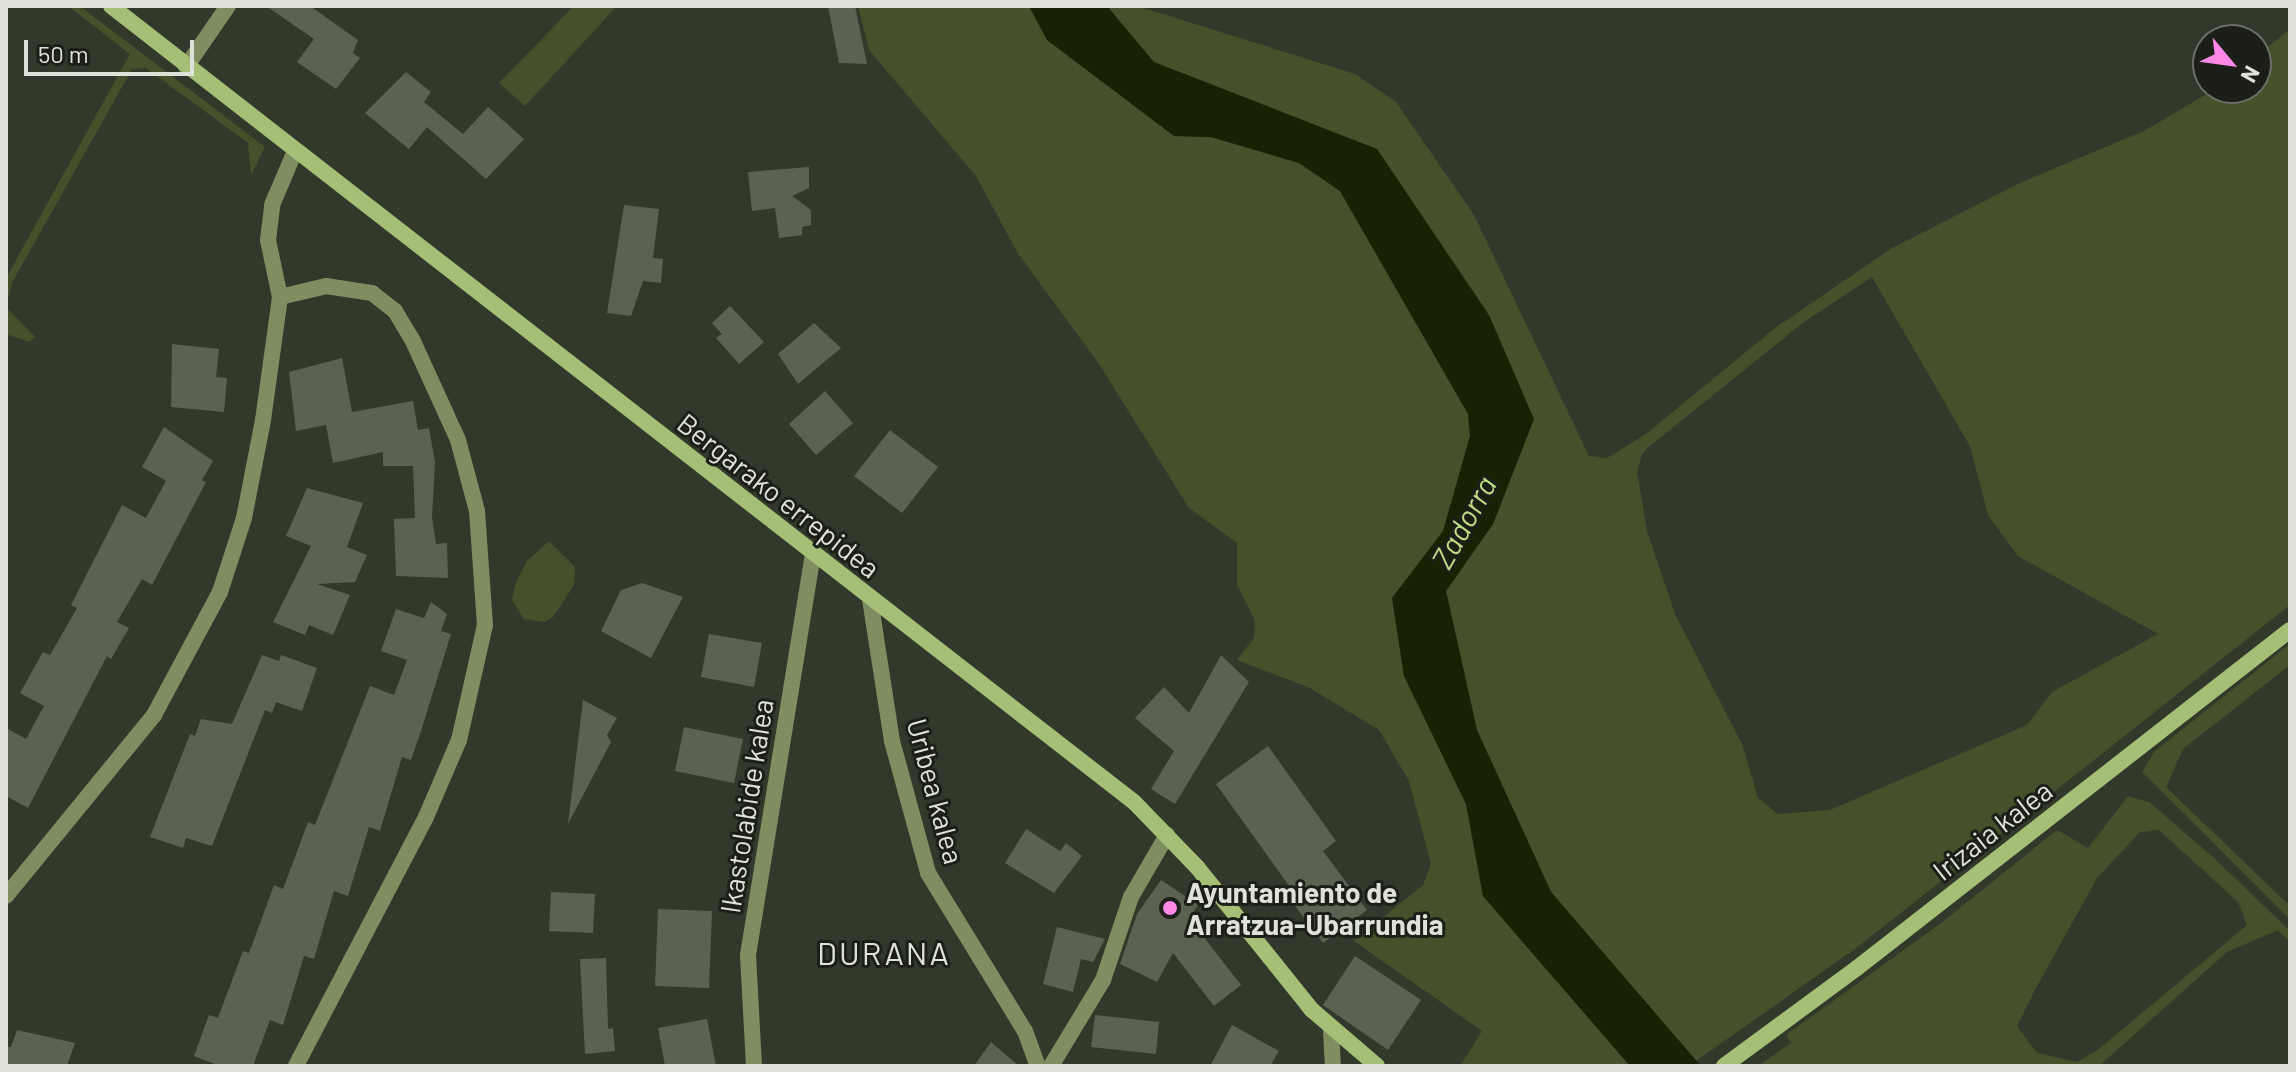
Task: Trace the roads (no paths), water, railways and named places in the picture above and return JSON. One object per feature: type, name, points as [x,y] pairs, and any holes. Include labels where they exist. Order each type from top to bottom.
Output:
[{"type":"street","name":"Bergarako errepidea","points":[[111,6],[870,599],[1075,755],[1167,835],[1331,1030],[1377,1066]]},
{"type":"street","points":[[186,67],[228,6]]},
{"type":"street","points":[[6,896],[154,715],[214,604],[244,518],[280,297],[268,240],[272,205],[295,151]]},
{"type":"street","points":[[280,297],[326,286],[372,293],[395,311],[412,339],[458,440],[477,511],[485,625],[476,681],[448,766],[296,1066]]},
{"type":"street","name":"Ikastolabide kalea","points":[[754,1066],[748,955],[813,554]]},
{"type":"street","name":"Uribea kalea","points":[[870,599],[892,741],[928,873],[1025,1031],[1038,1066]]},
{"type":"street","name":"Irizaia kalea","points":[[1724,1066],[1779,1028],[2290,630]]},
{"type":"street","points":[[1051,1066],[1103,980],[1131,897],[1167,835]]},
{"type":"street","points":[[1331,1030],[1333,1066]]},
{"type":"water","name":"Zadorra","points":[[1029,6],[1107,6],[1154,62],[1377,149],[1489,315],[1534,419],[1493,524],[1446,591],[1477,730],[1551,892],[1701,1066],[1630,1066],[1483,896],[1466,804],[1404,676],[1392,598],[1443,531],[1470,436],[1468,414],[1340,191],[1299,163],[1211,137],[1174,136],[1047,40]]},
{"type":"place","name":"Ayuntamiento de Arratzua-Ubarrundia","points":[[1170,908]]},
{"type":"district","name":"DURANA","points":[[884,952]]}]
